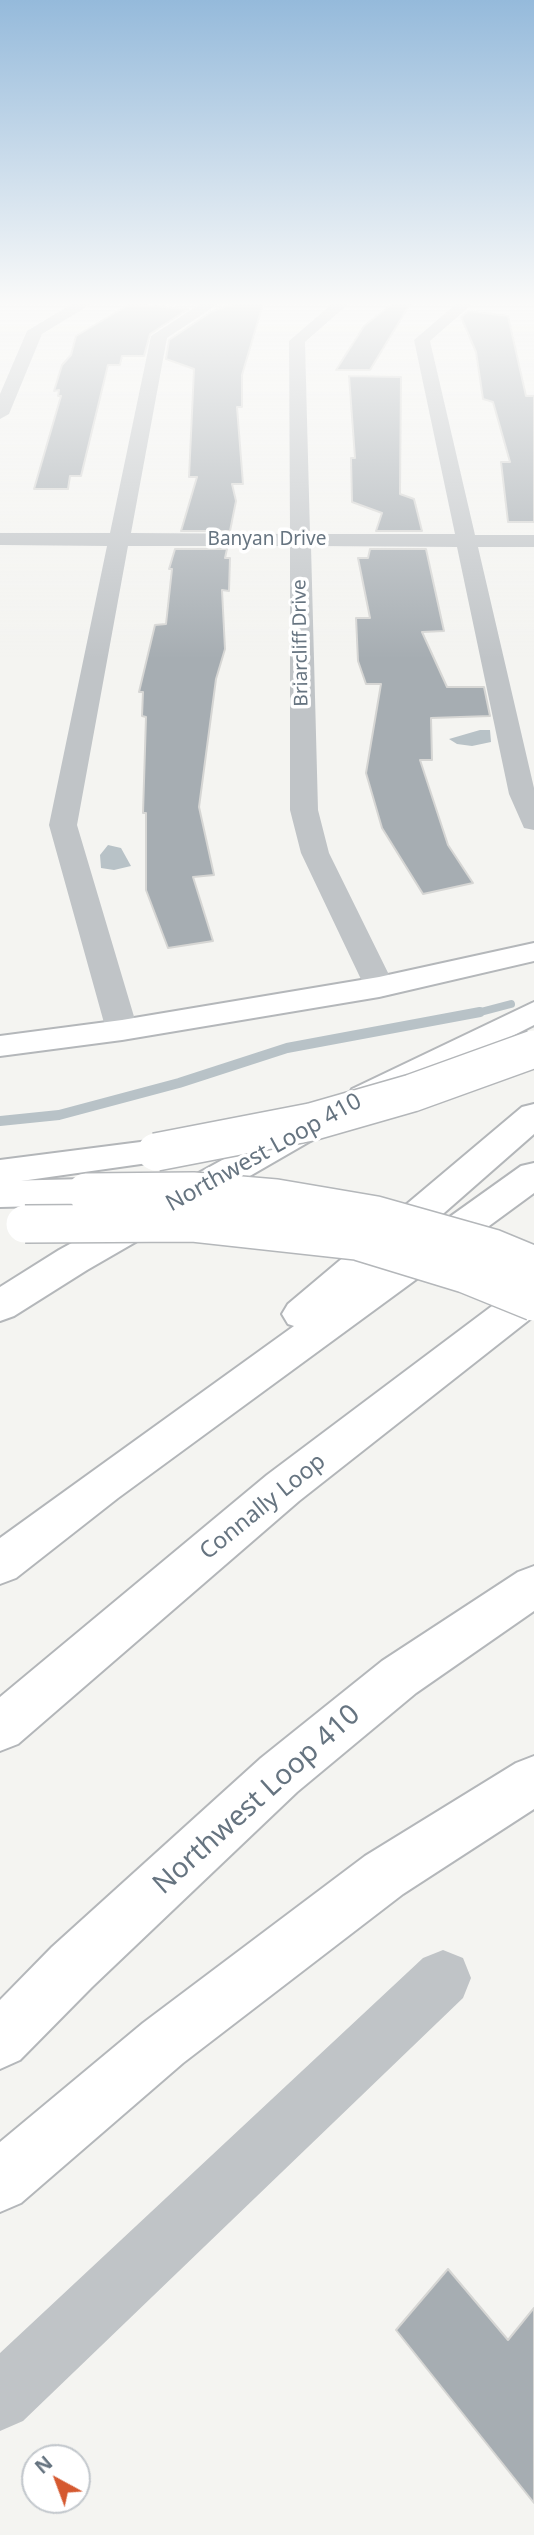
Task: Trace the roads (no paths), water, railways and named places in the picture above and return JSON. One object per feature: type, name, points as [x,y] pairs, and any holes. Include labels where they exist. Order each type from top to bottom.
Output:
[{"type":"main road","points":[[0,1046],[121,1030],[379,987],[534,952]]},
{"type":"main road","name":"Northwest Loop 410","points":[[0,1306],[73,1260],[241,1163],[356,1101],[534,1012]]},
{"type":"main road","points":[[0,1172],[156,1152],[311,1122],[412,1093],[534,1049]]},
{"type":"main road","points":[[103,1485],[534,1115]]},
{"type":"main road","points":[[0,1564],[103,1485],[534,1175]]},
{"type":"main road","points":[[0,1194],[193,1191],[276,1198],[376,1215],[493,1248],[534,1265]]},
{"type":"main road","points":[[13,1224],[193,1223],[357,1241],[465,1274],[534,1302]]},
{"type":"main road","name":"Connally Loop","points":[[0,1728],[283,1488],[534,1295]]},
{"type":"main road","name":"Northwest Loop 410","points":[[0,2040],[72,1967],[279,1775],[399,1676],[534,1586]]},
{"type":"main road","points":[[0,2182],[163,2043],[384,1875],[534,1780]]},
{"type":"street","points":[[121,1030],[63,825],[143,422]]},
{"type":"street","name":"Briarcliff Drive","points":[[298,422],[304,810],[315,853],[379,987]]},
{"type":"street","points":[[441,422],[522,794],[534,822]]},
{"type":"street","name":"Banyan Drive","points":[[0,539],[534,541]]},
{"type":"street","points":[[0,2398],[443,1978]]},
{"type":"waterway","points":[[473,1014],[511,1004]]},
{"type":"waterway","points":[[0,1121],[59,1115],[179,1083],[287,1048],[480,1012]]}]
